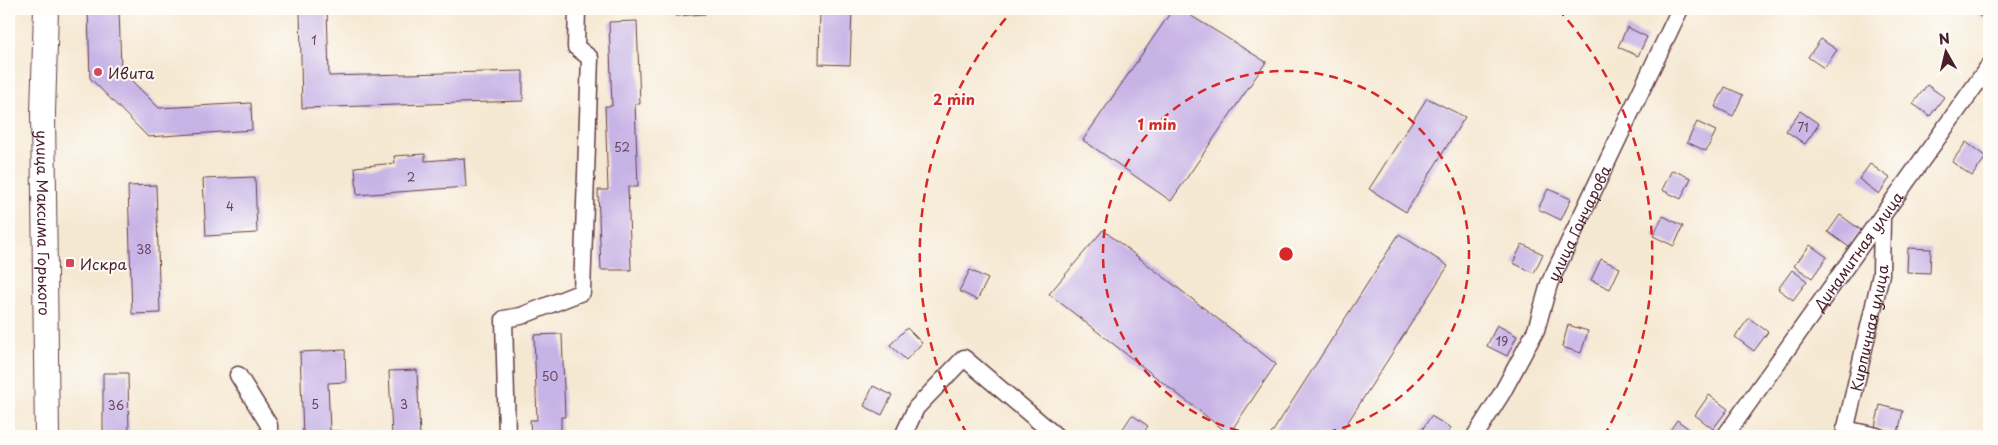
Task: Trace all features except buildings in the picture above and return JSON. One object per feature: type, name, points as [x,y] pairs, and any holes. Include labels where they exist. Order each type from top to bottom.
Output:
[{"type":"main road","name":"улица Максима Горького","points":[[46,9],[43,113],[46,436]]},
{"type":"street","points":[[507,436],[504,319],[521,316],[582,292],[590,58],[576,47],[576,9]]},
{"type":"street","name":"улица Гончарова","points":[[1475,436],[1536,330],[1549,284],[1680,9]]},
{"type":"street","name":"Динамитная улица","points":[[1725,436],[1989,66]]},
{"type":"street","name":"Кирпичная улица","points":[[1845,433],[1881,274],[1882,217]]},
{"type":"street","points":[[903,436],[916,408],[964,358],[1056,436]]},
{"type":"street","points":[[238,375],[269,425],[269,436]]},
{"type":"street","points":[[1845,433],[1876,436]]},
{"type":"place","name":"Ивита","points":[[98,72]]},
{"type":"place","name":"Искра","points":[[70,263]]}]
